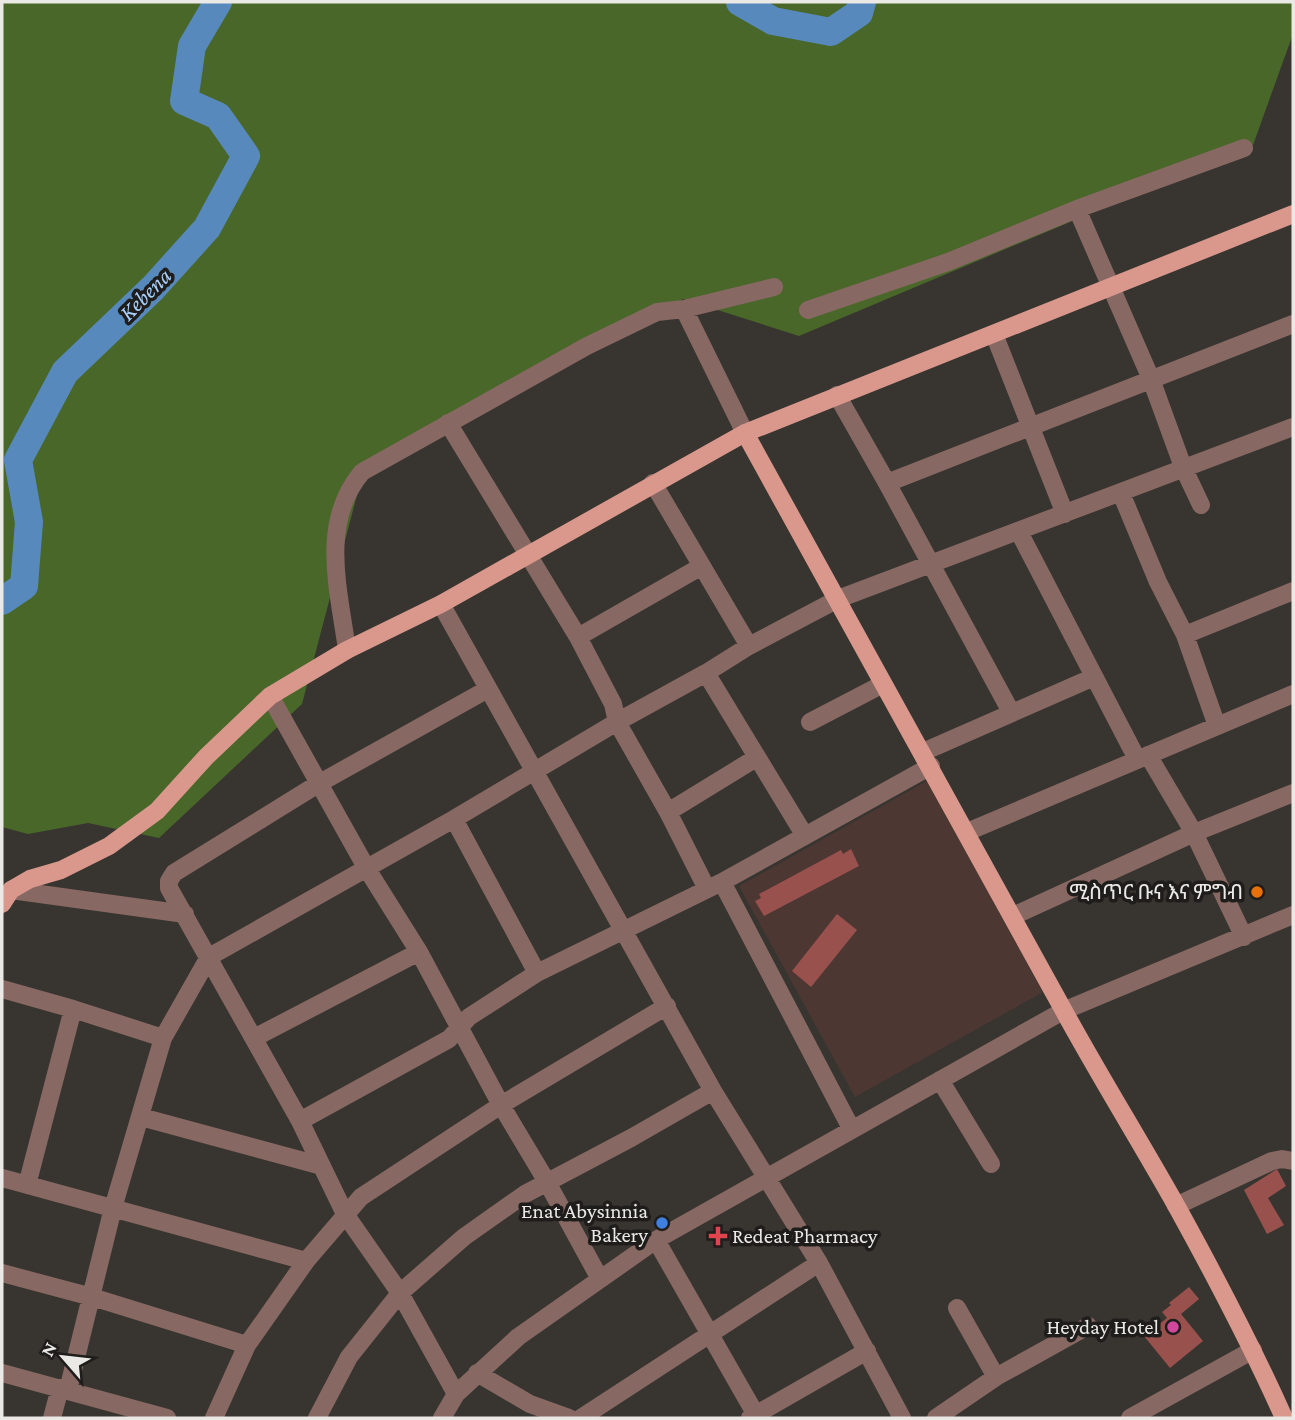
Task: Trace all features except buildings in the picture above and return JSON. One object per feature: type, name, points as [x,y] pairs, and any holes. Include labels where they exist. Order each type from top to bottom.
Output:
[{"type":"main road","points":[[7,897],[30,878],[61,870],[109,846],[157,811],[206,757],[270,696],[346,650],[441,604],[745,433],[1293,214]]},
{"type":"main road","points":[[745,433],[927,759],[1063,1011],[1176,1206],[1253,1350],[1284,1418]]},
{"type":"street","points":[[808,310],[947,262],[1077,209],[1244,148]]},
{"type":"street","points":[[1077,209],[1151,379],[1183,467],[1201,505]]},
{"type":"street","points":[[346,650],[334,554],[340,508],[349,487],[362,472],[587,346],[657,312],[684,309],[774,287]]},
{"type":"street","points":[[684,309],[745,433]]},
{"type":"street","points":[[887,483],[1293,324]]},
{"type":"street","points":[[994,334],[1065,514]]},
{"type":"street","points":[[837,395],[1011,712]]},
{"type":"street","points":[[448,423],[578,637],[613,704],[617,722],[715,886],[852,1130]]},
{"type":"street","points":[[52,1418],[64,1389],[92,1297],[113,1208],[163,1038],[209,957],[454,819],[749,646],[838,599],[1121,493],[1183,467],[1293,428]]},
{"type":"street","points":[[653,483],[749,646]]},
{"type":"street","points":[[1121,493],[1158,582],[1185,635],[1217,726]]},
{"type":"street","points":[[1019,532],[1094,677],[1142,757],[1194,833],[1244,937]]},
{"type":"street","points":[[578,637],[702,566]]},
{"type":"street","points":[[1185,635],[1293,591]]},
{"type":"street","points":[[441,604],[713,1091],[819,1263],[902,1418]]},
{"type":"street","points":[[706,673],[805,836]]},
{"type":"street","points":[[300,1121],[449,1039],[470,1017],[537,973],[715,886],[805,836],[927,759],[1011,712],[1094,677]]},
{"type":"street","points":[[810,722],[883,684]]},
{"type":"street","points":[[456,1394],[400,1293],[345,1214],[300,1121],[169,888],[169,881],[174,873],[318,784],[488,689]]},
{"type":"street","points":[[967,832],[1293,694]]},
{"type":"street","points":[[270,696],[367,869],[419,952],[501,1105],[600,1279]]},
{"type":"street","points":[[668,811],[756,758]]},
{"type":"street","points":[[1013,916],[1194,833],[1293,793]]},
{"type":"street","points":[[454,819],[537,973]]},
{"type":"street","points":[[7,897],[184,914]]},
{"type":"street","points":[[442,1418],[456,1394],[518,1337],[656,1240],[1063,1011],[1293,915]]},
{"type":"street","points":[[254,1038],[419,952]]},
{"type":"street","points":[[2,989],[163,1038]]},
{"type":"street","points":[[214,1418],[247,1345],[306,1261],[361,1197],[501,1105],[667,1006]]},
{"type":"street","points":[[27,1185],[73,1009]]},
{"type":"street","points":[[940,1080],[991,1164]]},
{"type":"street","points":[[317,1418],[349,1357],[400,1293],[464,1237],[525,1194],[713,1091]]},
{"type":"street","points":[[141,1117],[322,1166]]},
{"type":"street","points":[[1176,1206],[1272,1161],[1293,1161]]},
{"type":"street","points":[[2,1178],[306,1261]]},
{"type":"street","points":[[656,1240],[753,1417],[867,1351]]},
{"type":"street","points":[[581,1418],[819,1263]]},
{"type":"street","points":[[2,1273],[92,1297],[247,1345]]},
{"type":"street","points":[[957,1308],[996,1377]]},
{"type":"street","points":[[936,1418],[996,1377],[1088,1326]]},
{"type":"street","points":[[1130,1418],[1253,1350]]},
{"type":"street","points":[[2,1373],[64,1389],[145,1415],[167,1418]]},
{"type":"street","points":[[477,1373],[530,1404],[569,1418]]},
{"type":"shaded area","points":[[927,781],[1043,992],[855,1097],[739,886]]},
{"type":"green space","points":[[2,2],[1293,2],[1293,34],[1253,145],[799,336],[683,299],[362,476],[302,704],[159,838],[88,823],[28,834],[2,827]]},
{"type":"waterway","name":"Kebena","points":[[2,601],[24,586],[29,522],[18,460],[65,372],[153,288],[207,228],[246,156],[218,116],[184,101],[192,46],[218,2]]},
{"type":"waterway","name":"Kebena","points":[[740,2],[773,21],[831,32],[859,13],[862,2]]},
{"type":"place","name":"ሚስጥር ቡና እና ምግብ","points":[[1257,892]]},
{"type":"place","name":"Enat Abysinnia Bakery","points":[[662,1223]]},
{"type":"place","name":"Redeat Pharmacy","points":[[718,1236]]},
{"type":"place","name":"Heyday Hotel","points":[[1173,1327]]}]
